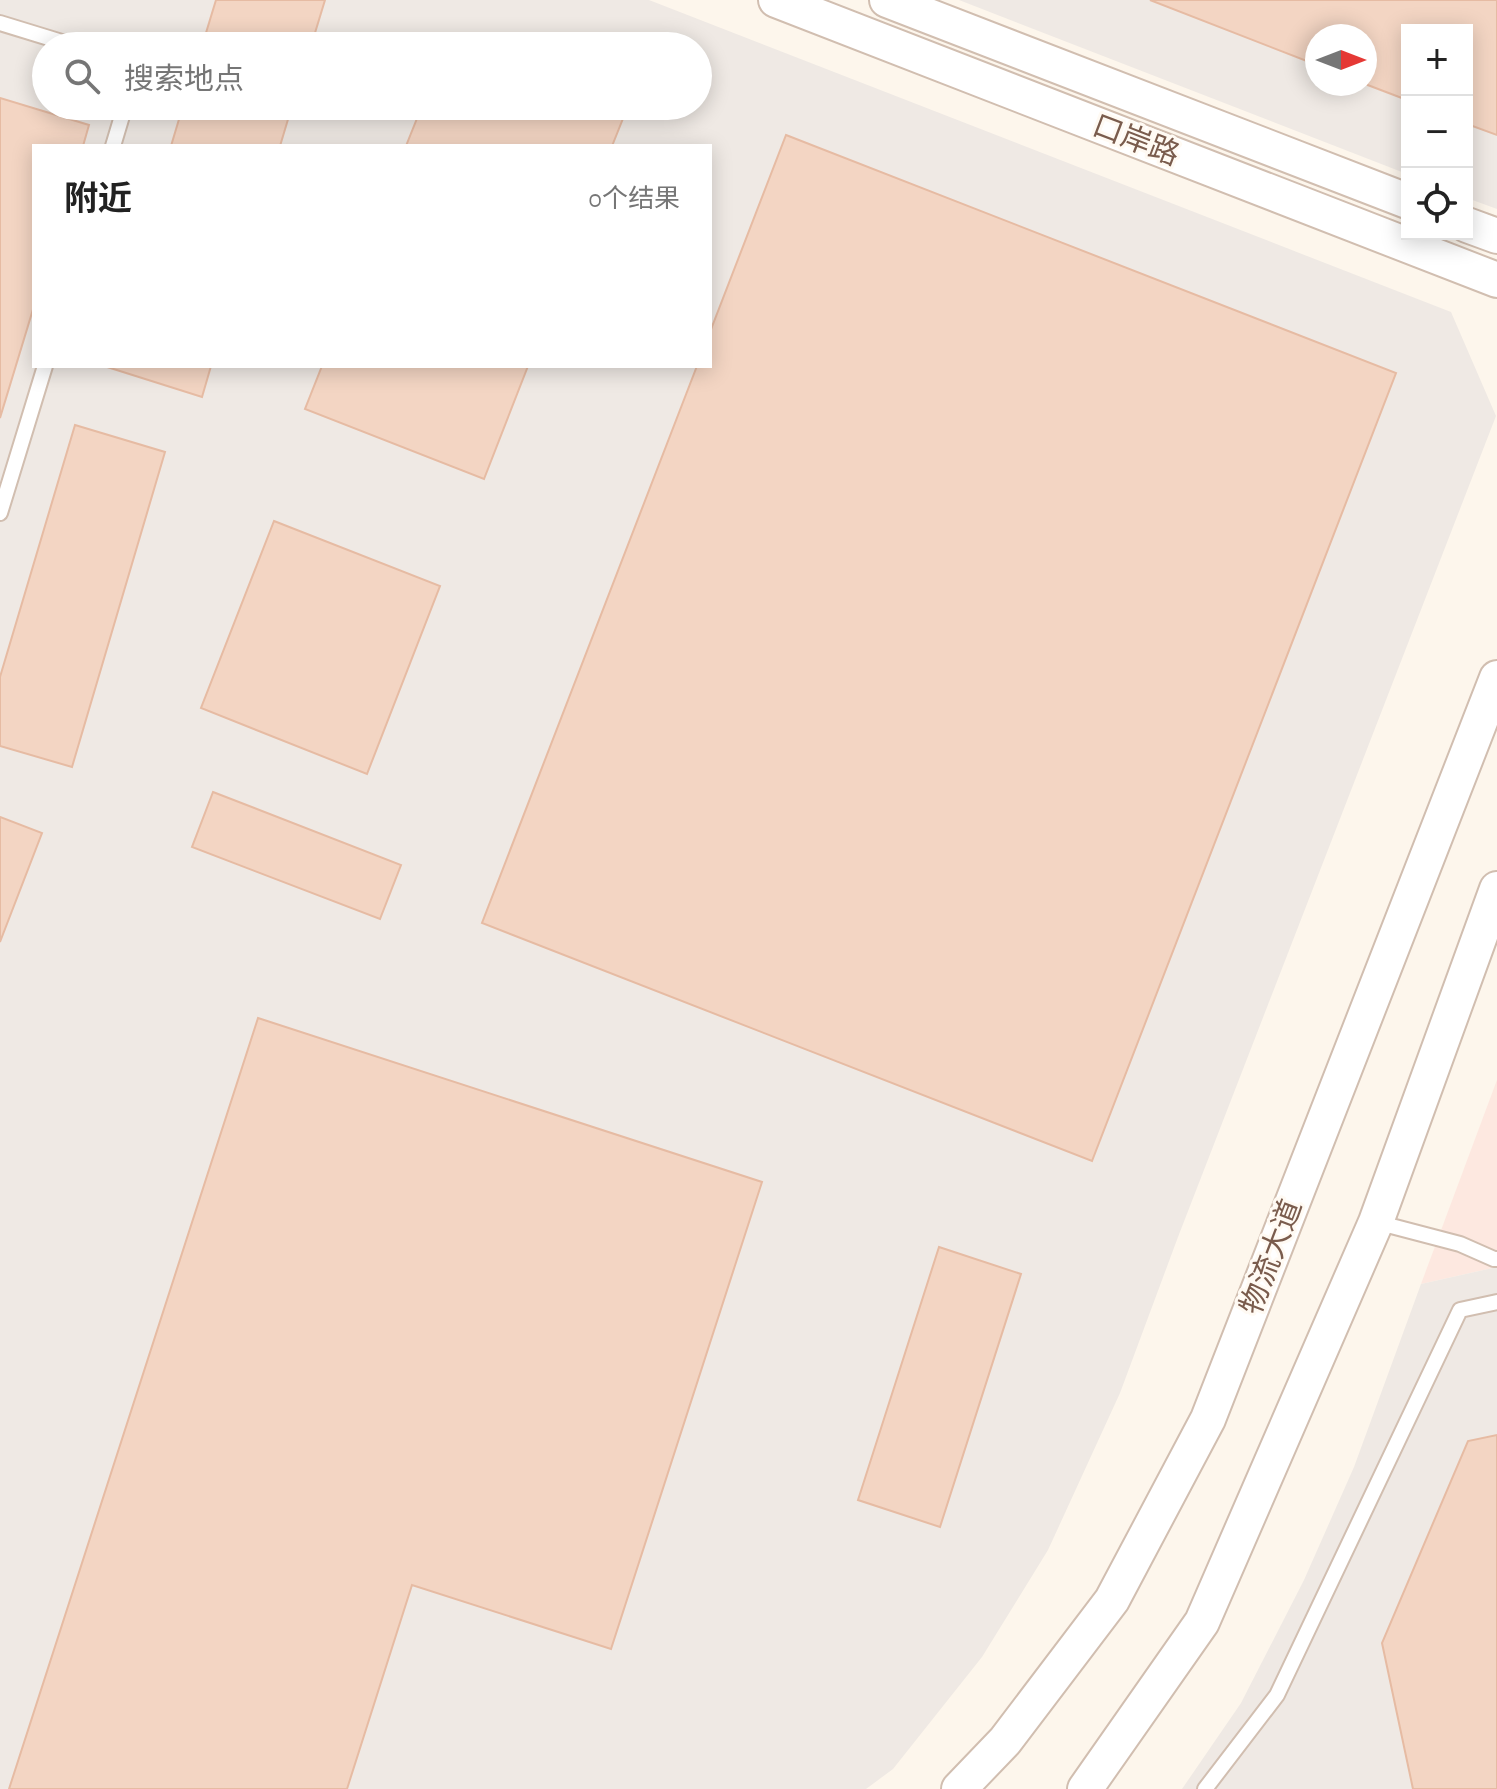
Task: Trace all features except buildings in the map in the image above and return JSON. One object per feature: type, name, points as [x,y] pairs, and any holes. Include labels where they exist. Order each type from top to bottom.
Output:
[{"type":"street","name":"口岸路","points":[[776,0],[1497,280]]},
{"type":"street","name":"口岸路","points":[[887,0],[1401,199]]},
{"type":"street","points":[[1473,227],[1497,236]]},
{"type":"street","name":"物流大道","points":[[959,1789],[1005,1741],[1112,1600],[1208,1419],[1497,678]]},
{"type":"street","points":[[1085,1789],[1202,1622],[1376,1222],[1497,889]]},
{"type":"lane","points":[[0,23],[32,33]]},
{"type":"lane","points":[[114,144],[121,120]]},
{"type":"lane","points":[[0,513],[44,368]]},
{"type":"lane","points":[[1376,1222],[1460,1244],[1497,1259]]},
{"type":"lane","points":[[1205,1789],[1277,1695],[1460,1310],[1497,1302]]},
{"type":"shaded area","points":[[0,0],[649,0],[1451,312],[1496,416],[1120,1393],[1048,1550],[982,1657],[893,1769],[866,1789],[0,1789]]},
{"type":"shaded area","points":[[959,0],[1497,0],[1497,209],[1473,200],[1473,24],[1401,24],[1401,172]]},
{"type":"shaded area","points":[[1497,1080],[1497,1267],[1421,1284]]},
{"type":"shaded area","points":[[1497,1267],[1497,1789],[1182,1789],[1241,1703],[1304,1580],[1354,1467],[1421,1284]]}]
